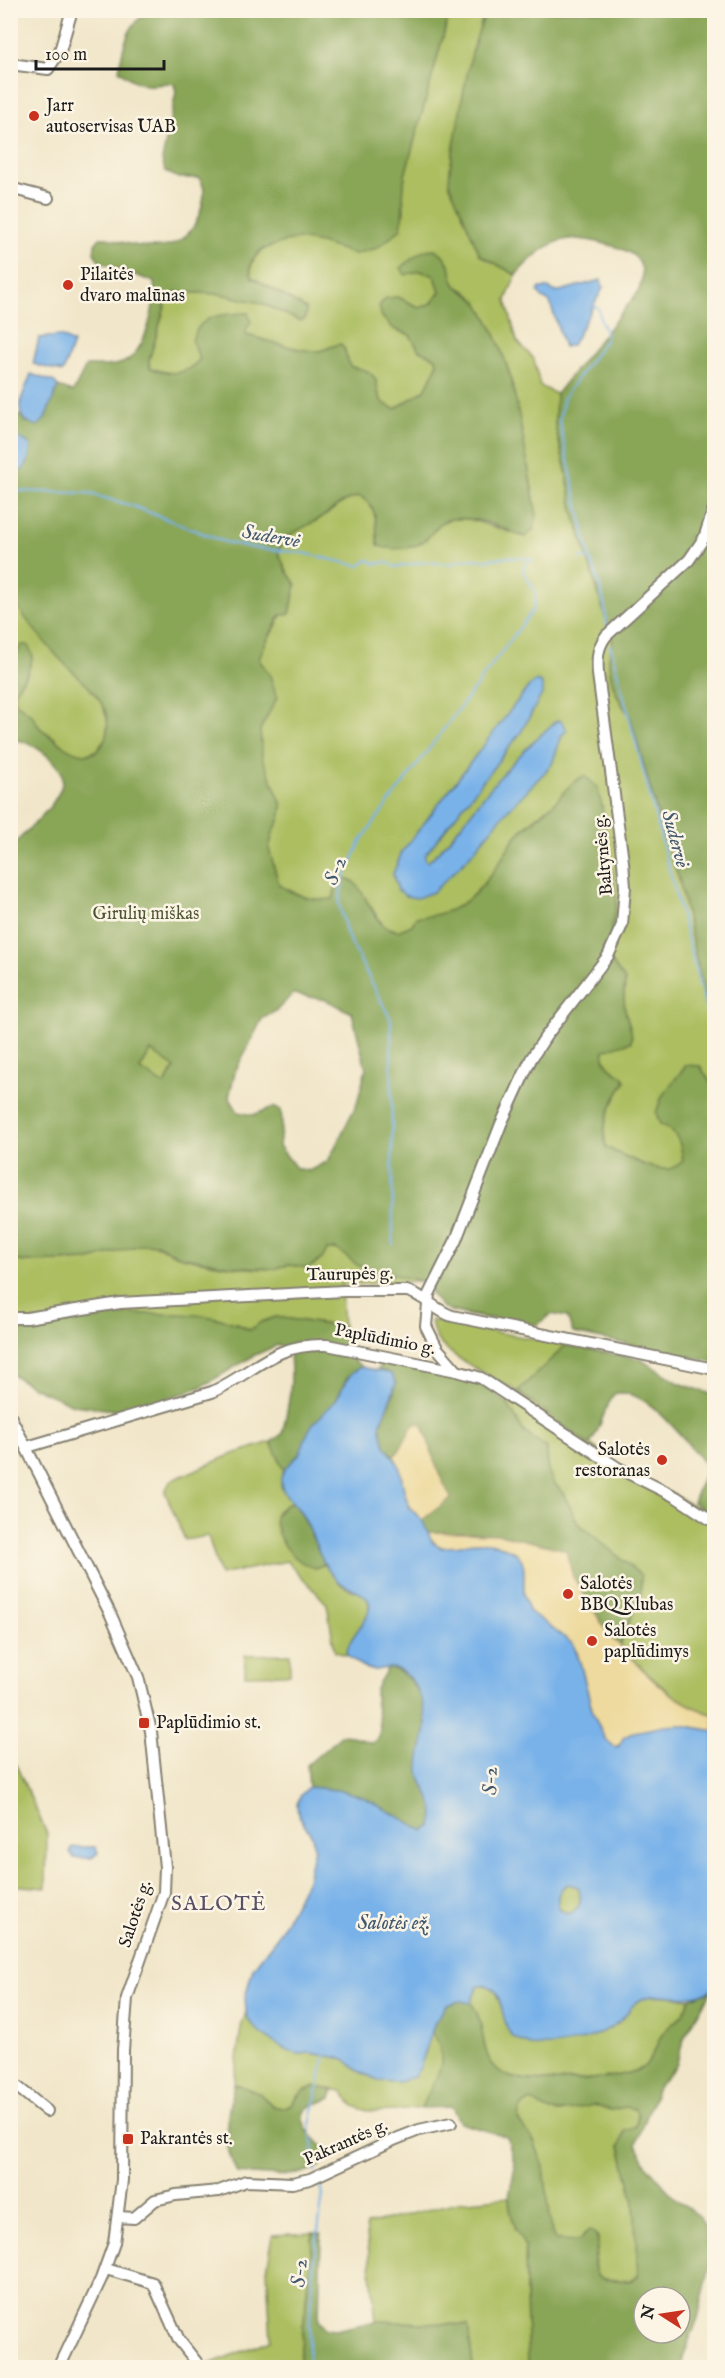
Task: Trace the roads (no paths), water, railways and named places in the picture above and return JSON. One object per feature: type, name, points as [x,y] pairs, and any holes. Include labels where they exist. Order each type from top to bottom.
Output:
[{"type":"street","points":[[10,64],[48,69],[60,51],[72,10]]},
{"type":"street","points":[[10,188],[48,198]]},
{"type":"street","name":"Baltynės g.","points":[[428,1303],[432,1286],[456,1240],[501,1124],[524,1073],[546,1036],[608,956],[622,925],[625,887],[598,674],[599,647],[606,636],[689,560],[704,538],[714,508]]},
{"type":"street","name":"Taurupės g.","points":[[10,1318],[27,1318],[120,1303],[344,1291],[406,1291],[416,1293],[436,1310],[452,1316],[714,1369]]},
{"type":"street","points":[[428,1303],[426,1326],[437,1348],[457,1371]]},
{"type":"street","name":"Paplūdimio g.","points":[[27,1447],[212,1392],[236,1380],[275,1354],[306,1344],[327,1345],[457,1371],[481,1378],[618,1468],[676,1497],[714,1522]]},
{"type":"street","name":"Salotės g.","points":[[10,1416],[110,1613],[138,1677],[151,1731],[165,1879],[164,1892],[127,1998],[123,2050],[122,2180],[118,2217],[106,2269],[59,2367]]},
{"type":"street","points":[[10,2081],[47,2111]]},
{"type":"street","name":"Pakrantės g.","points":[[118,2217],[134,2218],[143,2209],[163,2198],[219,2190],[246,2181],[292,2182],[310,2179],[396,2139],[419,2130],[451,2123]]},
{"type":"street","points":[[106,2269],[153,2283],[179,2340],[201,2367]]},
{"type":"water","points":[[601,280],[603,288],[572,345],[564,347],[550,302],[542,298],[538,292],[540,288],[548,288],[556,292]]},
{"type":"water","points":[[60,336],[73,343],[63,372],[33,364],[39,338]]},
{"type":"water","points":[[31,374],[55,382],[58,387],[44,420],[37,426],[28,422],[20,411],[22,397]]},
{"type":"water","points":[[11,438],[19,438],[30,444],[30,449],[24,468],[11,474]]},
{"type":"water","points":[[537,681],[542,684],[542,694],[521,732],[425,855],[425,861],[428,862],[444,846],[520,755],[560,720],[567,730],[562,735],[552,764],[506,812],[467,859],[433,892],[417,898],[406,896],[398,890],[393,874],[402,852],[529,686]]},
{"type":"water","name":"Salotės ež.","points":[[362,1367],[392,1374],[396,1383],[380,1426],[385,1446],[399,1465],[410,1508],[422,1520],[433,1543],[442,1548],[479,1542],[497,1544],[517,1553],[524,1569],[524,1595],[529,1611],[573,1644],[593,1713],[605,1739],[615,1747],[619,1746],[623,1738],[634,1732],[665,1726],[680,1725],[714,1731],[714,1988],[695,1996],[662,1995],[644,1998],[634,2005],[621,2020],[602,2032],[579,2041],[542,2046],[531,2045],[513,2037],[507,2029],[497,1994],[492,1988],[477,1987],[471,2003],[460,2001],[446,2005],[435,2022],[420,2068],[414,2076],[400,2082],[380,2081],[358,2071],[345,2059],[288,2051],[262,2035],[249,2021],[245,1997],[253,1968],[277,1937],[307,1880],[314,1848],[312,1836],[298,1814],[297,1804],[301,1795],[309,1787],[344,1791],[365,1798],[424,1831],[432,1826],[434,1817],[432,1803],[420,1778],[419,1770],[426,1724],[419,1692],[410,1678],[397,1669],[371,1670],[347,1655],[351,1641],[368,1615],[369,1602],[363,1595],[336,1579],[324,1563],[304,1518],[284,1492],[281,1484],[283,1472],[297,1457],[307,1434],[334,1402],[357,1369]],"holes":[[[569,1884],[578,1887],[580,1900],[578,1907],[568,1914],[560,1910],[558,1898],[562,1888]]]},
{"type":"water","points":[[95,1847],[98,1853],[92,1858],[74,1858],[70,1852],[71,1848]]},
{"type":"waterway","points":[[590,559],[559,421],[564,397],[606,339],[599,309],[593,305]]},
{"type":"waterway","name":"Sudervė","points":[[10,491],[87,493],[133,506],[225,542],[254,548],[303,553],[359,566],[368,560],[376,564],[387,562],[395,567],[425,562],[452,564],[459,560],[473,559],[509,557],[532,559]]},
{"type":"waterway","name":"Sudervė","points":[[581,558],[590,559],[594,567],[607,626]]},
{"type":"waterway","name":"S-2","points":[[393,1244],[391,1020],[347,935],[339,903],[343,880],[361,841],[533,610],[535,594],[523,572],[524,566],[532,559]]},
{"type":"waterway","name":"Sudervė","points":[[610,645],[714,1039]]},
{"type":"waterway","name":"S-2","points":[[315,2172],[310,2125],[325,2054]]},
{"type":"waterway","name":"S-2","points":[[308,2368],[312,2276],[323,2194],[318,2182]]},
{"type":"place","name":"Jarr autoservisas UAB","points":[[34,116]]},
{"type":"place","name":"Pilaitės dvaro malūnas","points":[[68,285]]},
{"type":"place","name":"Salotės restoranas","points":[[662,1460]]},
{"type":"place","name":"Salotės BBQ Klubas","points":[[568,1594]]},
{"type":"place","name":"Salotės paplūdimys","points":[[592,1641]]},
{"type":"place","name":"Paplūdimio st.","points":[[144,1723]]},
{"type":"place","name":"Pakrantės st.","points":[[128,2139]]},
{"type":"district","name":"SALOTĖ","points":[[219,1904]]},
{"type":"park label","name":"Girulių miškas","points":[[146,914]]}]
